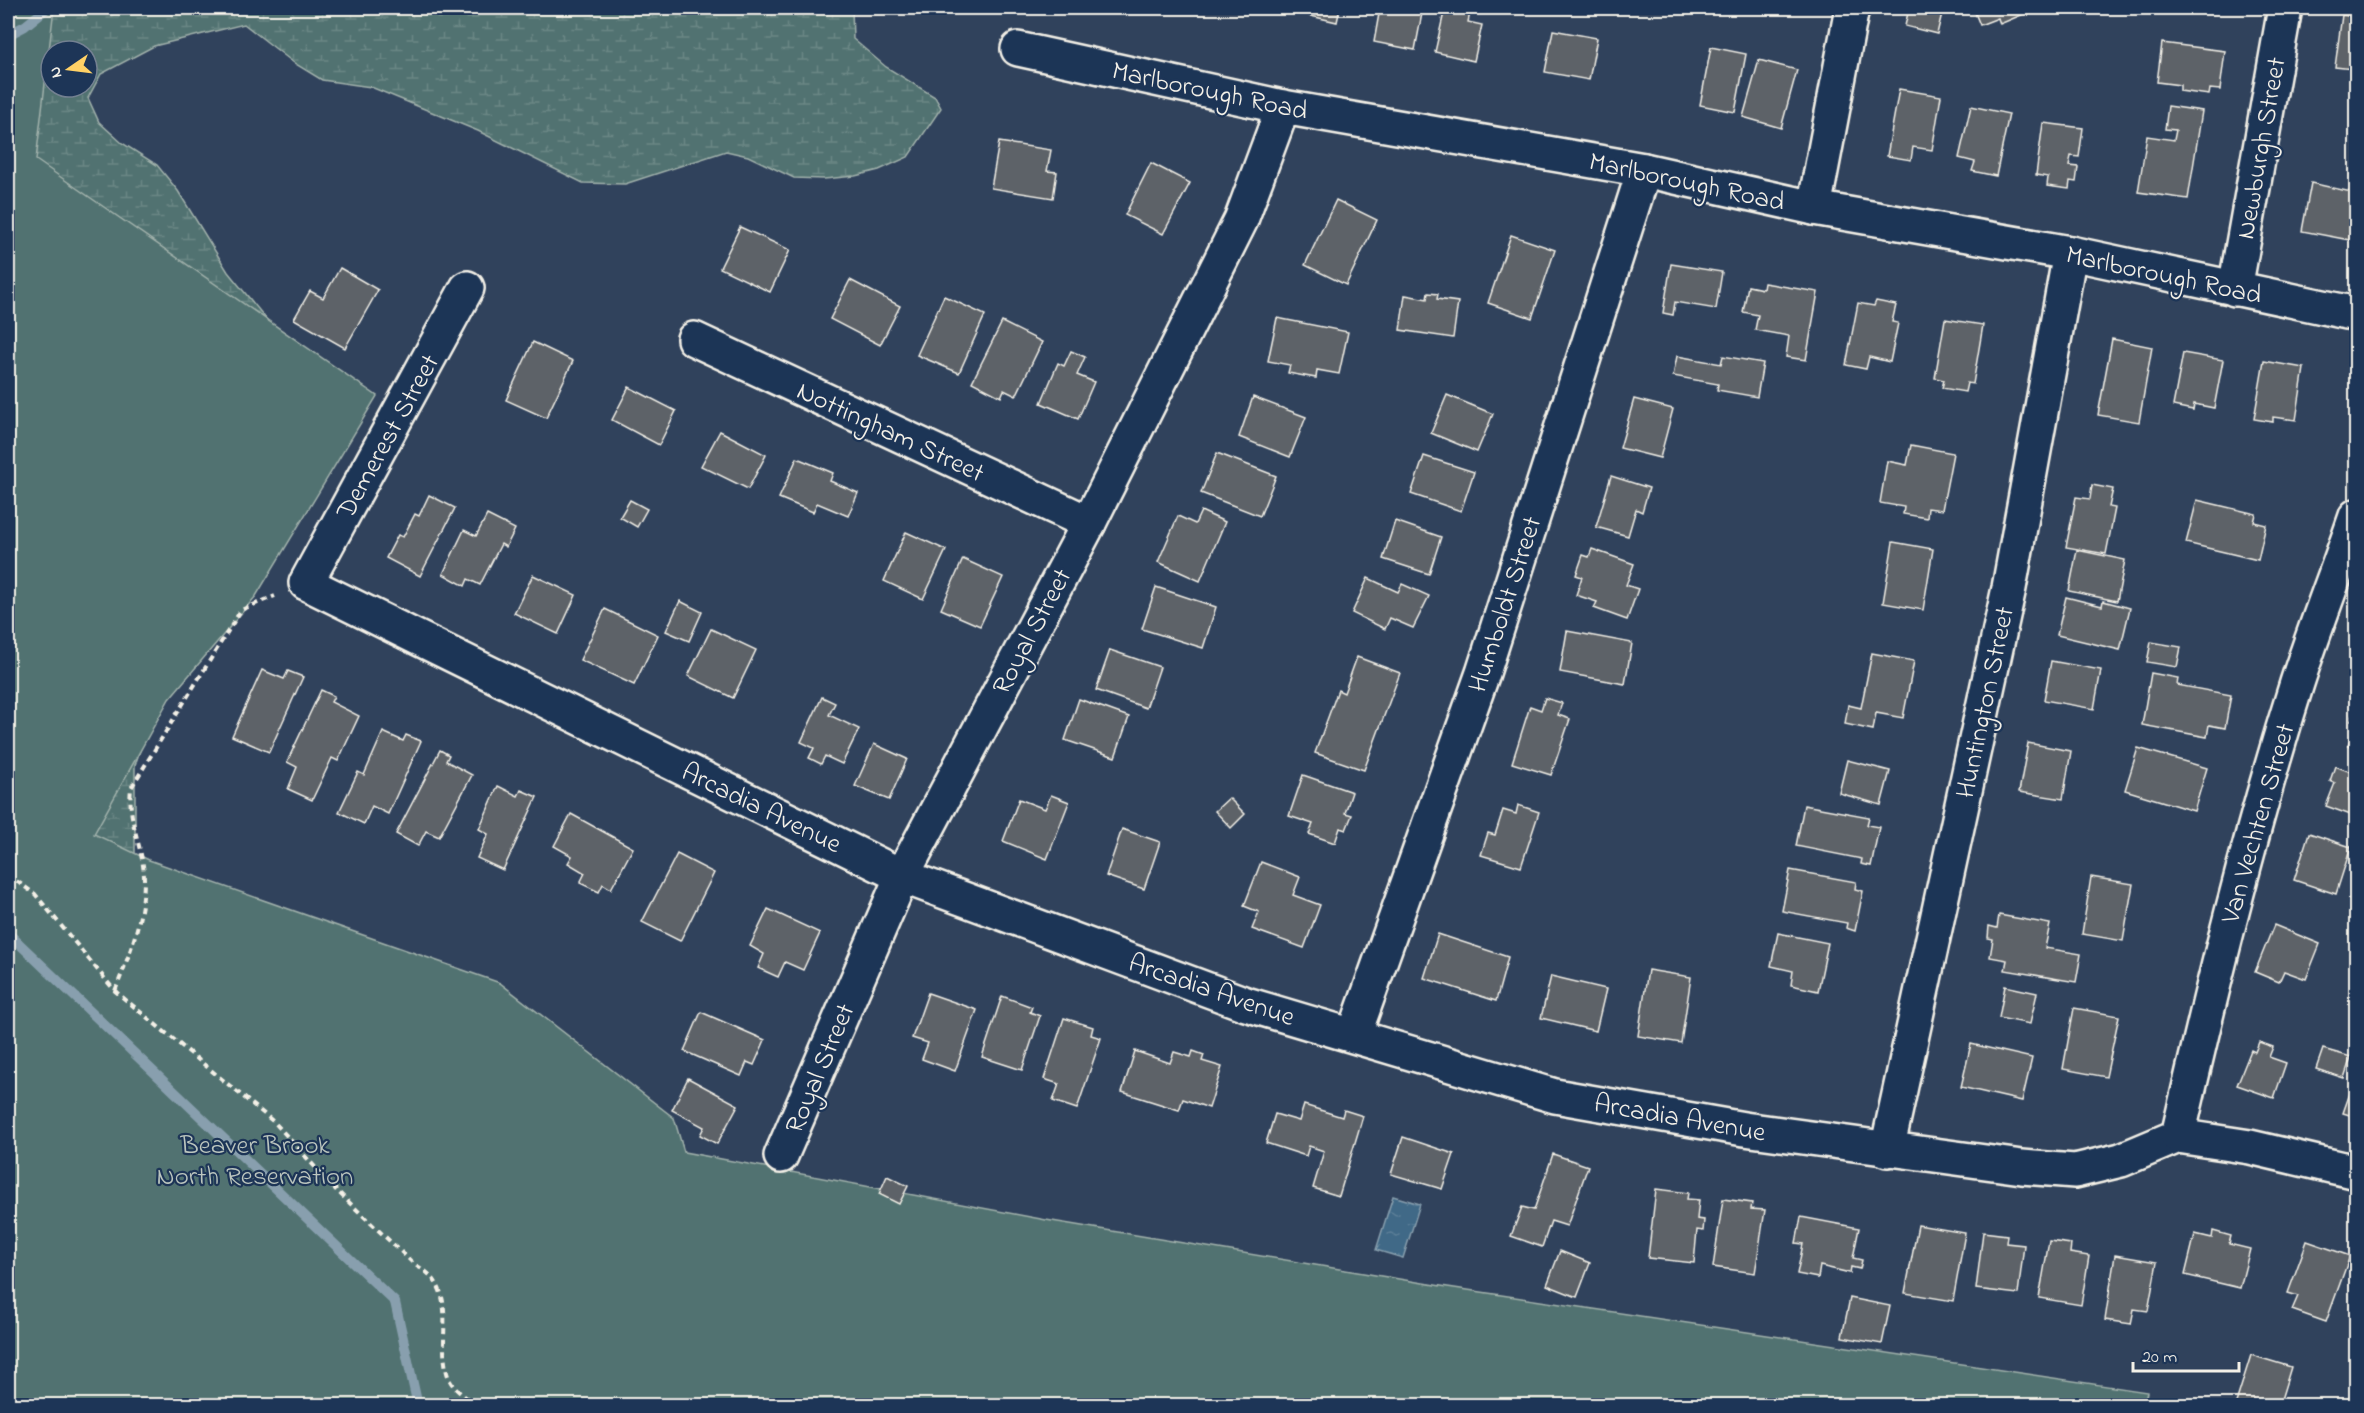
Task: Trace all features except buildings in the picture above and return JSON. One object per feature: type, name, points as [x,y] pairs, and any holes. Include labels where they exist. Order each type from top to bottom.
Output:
[{"type":"street","points":[[1814,208],[1852,8]]},
{"type":"street","name":"Newburgh Street","points":[[2235,289],[2284,8]]},
{"type":"street","name":"Marlborough Road","points":[[1018,49],[1283,106],[1644,170],[1814,208],[2070,253],[2356,314]]},
{"type":"street","name":"Royal Street","points":[[781,1156],[902,876],[1089,523],[1241,220],[1283,106]]},
{"type":"street","name":"Humboldt Street","points":[[1354,1035],[1483,673],[1644,170]]},
{"type":"street","name":"Huntington Street","points":[[1887,1150],[2009,588],[2070,253]]},
{"type":"street","name":"Demerest Street","points":[[306,583],[467,288]]},
{"type":"street","name":"Nottingham Street","points":[[693,339],[1089,523]]},
{"type":"street","name":"Van Vechten Street","points":[[2178,1136],[2220,953],[2265,788],[2298,681],[2356,516]]},
{"type":"street","name":"Arcadia Avenue","points":[[306,583],[902,876],[1246,1004],[1555,1096],[1744,1129],[1887,1150],[1972,1162],[2075,1171],[2121,1160],[2178,1136]]},
{"type":"street","points":[[2178,1136],[2250,1147],[2356,1172]]},
{"type":"path","points":[[115,991],[135,943],[144,879],[129,808],[131,788],[241,610],[306,583]]},
{"type":"path","points":[[8,875],[35,894],[115,991],[275,1124],[335,1190],[415,1265],[431,1273],[440,1289],[445,1318],[448,1377],[462,1395],[478,1406]]},
{"type":"green space","name":"Beaver Brook North Reservation","points":[[8,8],[54,8],[50,39],[39,39],[39,99],[43,99],[36,160],[377,396],[256,596],[169,699],[94,834],[149,860],[500,983],[674,1118],[684,1152],[1046,1220],[1441,1286],[2147,1392],[2144,1405],[8,1405]]},
{"type":"green space","points":[[47,8],[852,8],[853,39],[886,67],[935,97],[941,108],[908,157],[879,170],[855,176],[824,179],[794,178],[748,156],[726,151],[625,184],[583,183],[478,131],[371,87],[322,80],[294,63],[244,24],[154,46],[101,74],[99,78],[99,39],[39,39],[39,99],[88,99],[99,122],[122,143],[157,165],[178,191],[228,272],[289,347],[192,602],[135,765],[135,872],[88,1181],[8,35]]},
{"type":"water","points":[[1393,1196],[1420,1204],[1403,1258],[1376,1250]]},
{"type":"waterway","points":[[8,35],[25,26],[47,8]]},
{"type":"waterway","points":[[8,933],[395,1302],[418,1406]]}]
